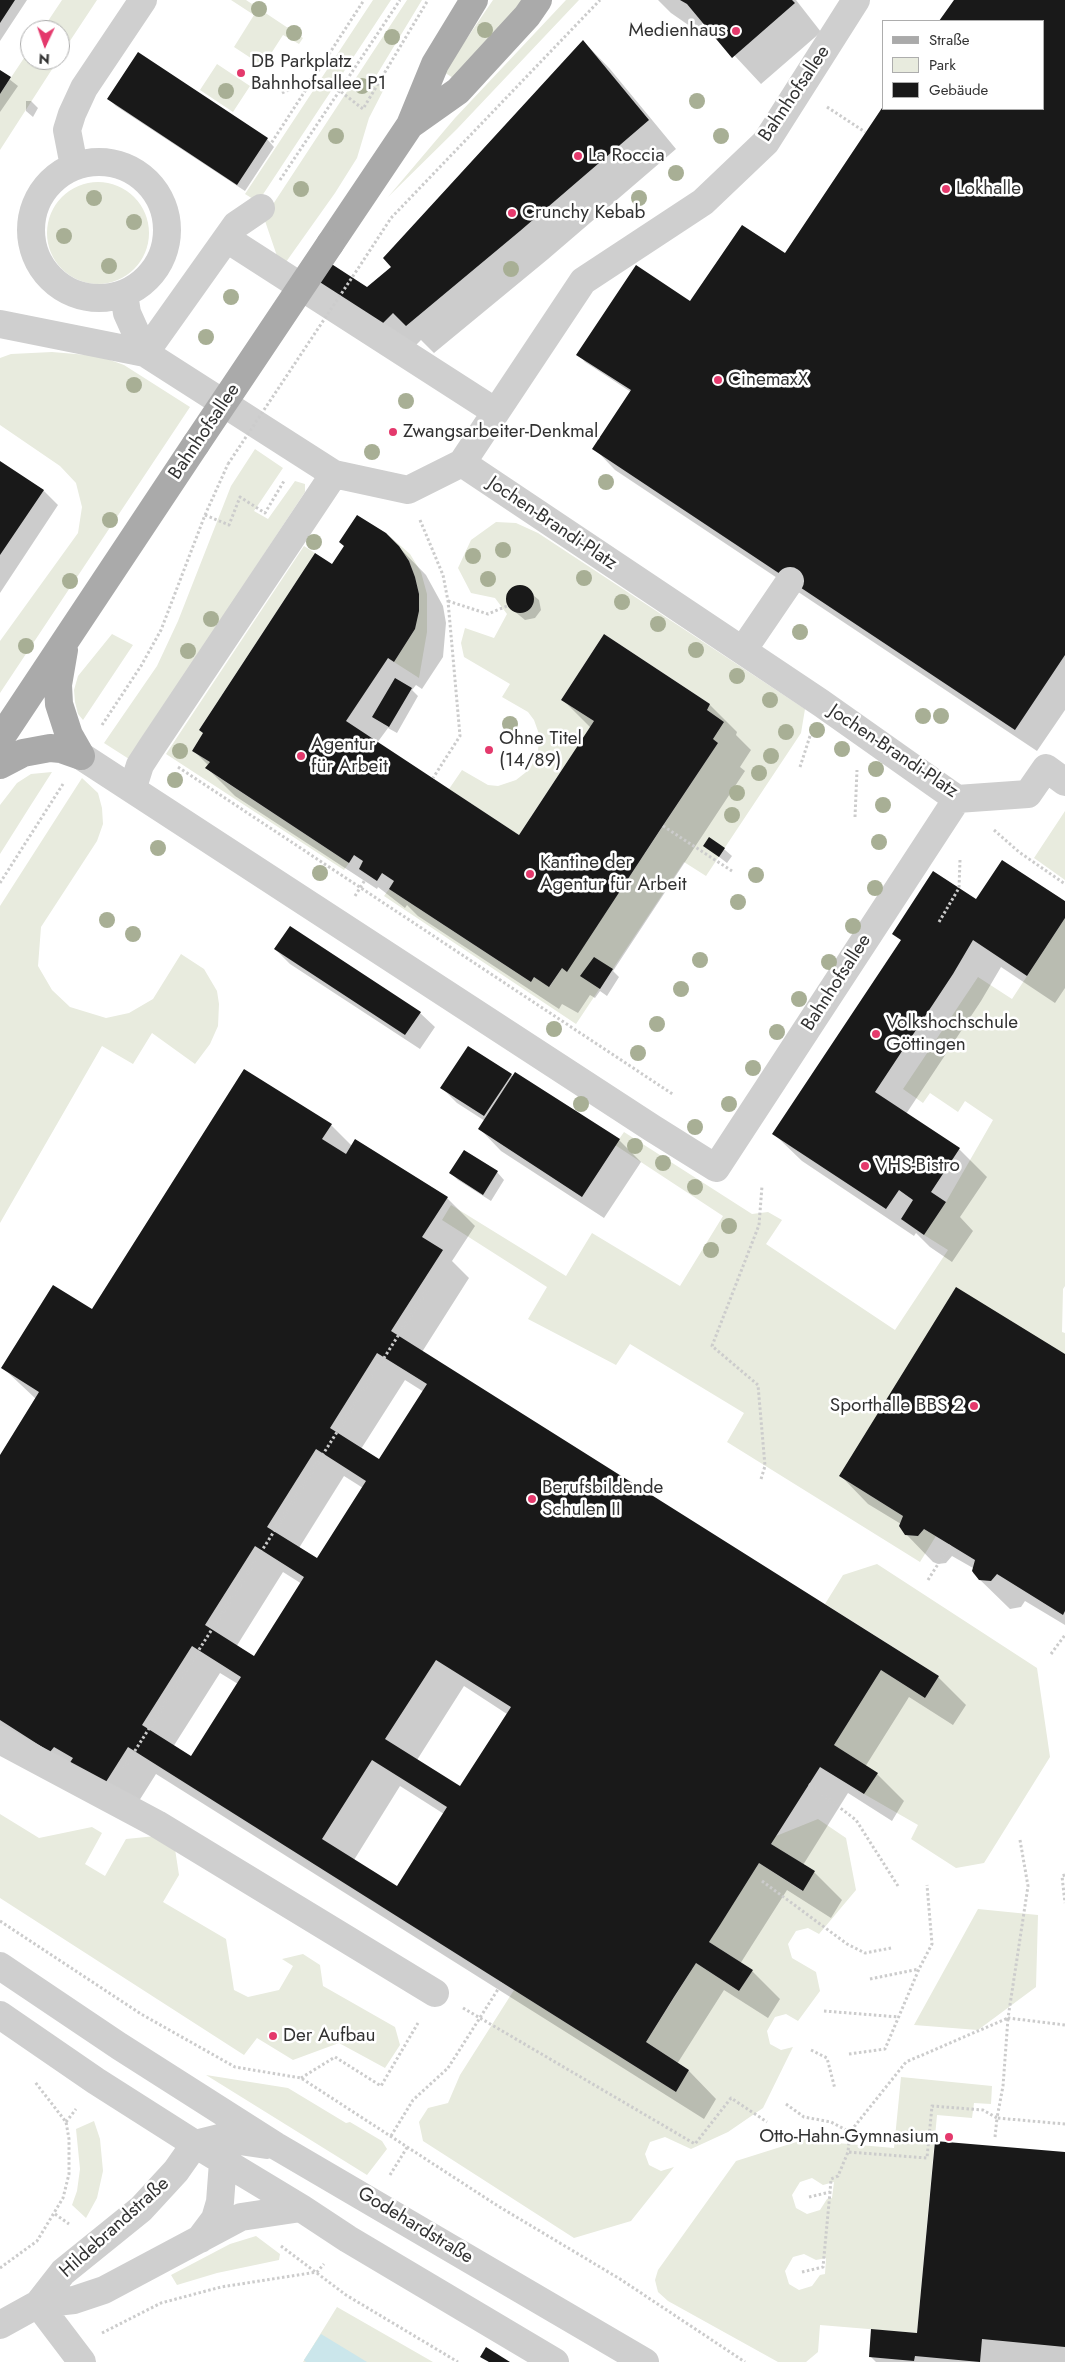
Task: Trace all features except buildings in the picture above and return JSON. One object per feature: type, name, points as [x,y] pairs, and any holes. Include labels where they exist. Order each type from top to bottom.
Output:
[{"type":"main road","name":"Bahnhofsallee","points":[[0,739],[410,125],[435,64],[474,0]]},
{"type":"main road","name":"Bahnhofsallee","points":[[410,125],[458,91],[527,16],[538,0]]},
{"type":"main road","points":[[67,640],[58,685],[59,704],[69,735],[81,756]]},
{"type":"main road","points":[[0,765],[23,753],[50,748],[61,749],[81,756]]},
{"type":"street","points":[[74,166],[67,130],[72,114],[84,88],[143,0]]},
{"type":"street","name":"Bahnhofsallee","points":[[496,412],[582,281],[703,202],[766,142],[856,0]]},
{"type":"street","points":[[100,162],[126,168],[148,183],[163,206],[167,232],[162,258],[146,280],[124,294],[97,298],[71,293],[49,278],[35,255],[30,228],[36,202],[51,181],[74,166],[100,162]]},
{"type":"street","points":[[145,353],[236,225],[261,208]]},
{"type":"street","points":[[0,324],[145,353],[334,474],[408,490],[462,463],[496,412],[227,240]]},
{"type":"street","points":[[124,294],[127,313],[145,353]]},
{"type":"street","name":"Jochen-Brandi-Platz","points":[[462,463],[743,650],[958,799],[1028,794],[1055,775]]},
{"type":"street","points":[[81,756],[133,788],[140,765],[334,474]]},
{"type":"street","points":[[743,650],[790,580]]},
{"type":"street","name":"Bahnhofsallee","points":[[133,788],[716,1168],[958,799]]},
{"type":"street","points":[[0,1740],[157,1824],[435,1993]]},
{"type":"street","name":"Godehardstraße","points":[[0,1966],[119,2046],[276,2146],[645,2362]]},
{"type":"street","name":"Godehardstraße","points":[[0,2015],[96,2081],[212,2148],[348,2239],[555,2362]]},
{"type":"street","name":"Godehardstraße","points":[[186,2089],[212,2148]]},
{"type":"street","points":[[200,2239],[215,2219],[220,2202],[212,2148],[276,2146]]},
{"type":"street","name":"Hildebrandstraße","points":[[0,2325],[38,2304],[64,2272],[141,2208],[176,2171],[212,2148]]},
{"type":"street","name":"Hildebrandstraße","points":[[38,2304],[74,2300],[104,2290],[241,2217],[301,2208]]},
{"type":"street","points":[[38,2304],[77,2355]]},
{"type":"path","points":[[245,183],[364,0]]},
{"type":"path","points":[[261,208],[400,0]]},
{"type":"path","points":[[282,93],[312,79],[340,92],[363,109],[428,0]]},
{"type":"path","points":[[0,883],[141,666],[161,630],[204,515],[228,464],[392,218],[600,0]]},
{"type":"path","points":[[800,89],[865,132]]},
{"type":"path","points":[[204,515],[229,525],[240,497],[265,512],[285,480]]},
{"type":"path","points":[[408,490],[444,575],[460,736],[433,778]]},
{"type":"path","points":[[448,601],[488,614],[507,606]]},
{"type":"path","points":[[855,817],[860,730]]},
{"type":"path","points":[[151,748],[674,1095]]},
{"type":"path","points":[[958,799],[1019,852],[1065,884]]},
{"type":"path","points":[[663,826],[732,871]]},
{"type":"path","points":[[939,922],[960,888]]},
{"type":"path","points":[[761,1479],[765,1466],[758,1385],[712,1346],[759,1225],[762,1186]]},
{"type":"path","points":[[106,1797],[429,1287]]},
{"type":"path","points":[[928,1580],[950,1545]]},
{"type":"path","points":[[1051,1654],[1065,1635]]},
{"type":"path","points":[[810,1784],[856,1820],[898,1886]]},
{"type":"path","points":[[995,2137],[1003,2086],[1008,2018],[1028,1886],[1020,1840]]},
{"type":"path","points":[[1065,1875],[1062,1876],[1065,1904]]},
{"type":"path","points":[[762,1881],[847,1944],[865,1953],[891,1948]]},
{"type":"path","points":[[849,2054],[885,2049],[919,1969],[932,1944],[927,1885]]},
{"type":"path","points":[[0,1921],[141,2014],[235,2067],[301,2078],[498,2206],[620,2279],[745,2362]]},
{"type":"path","points":[[870,1979],[919,1969]]},
{"type":"path","points":[[391,2136],[412,2100],[448,2068],[502,1983]]},
{"type":"path","points":[[301,2078],[335,2057],[381,2086],[435,1993],[489,2022],[695,2144],[731,2098],[767,2122]]},
{"type":"path","points":[[824,2011],[899,2017]]},
{"type":"path","points":[[802,2272],[823,2267],[831,2179],[838,2176],[848,2152],[850,2132],[906,2062],[1008,2018],[1065,2025]]},
{"type":"path","points":[[810,2050],[827,2058],[834,2089]]},
{"type":"path","points":[[0,2268],[37,2241],[63,2198],[69,2174],[69,2139],[66,2122],[32,2079]]},
{"type":"path","points":[[786,2104],[804,2117],[831,2122],[850,2132]]},
{"type":"path","points":[[848,2152],[927,2158],[932,2106],[983,2110],[997,2118],[1065,2124]]},
{"type":"path","points":[[809,2197],[830,2192]]},
{"type":"path","points":[[77,2355],[161,2303],[221,2287],[317,2272],[346,2295],[458,2362]]},
{"type":"green space","points":[[62,0],[97,0],[70,41],[70,20],[49,20]]},
{"type":"green space","points":[[231,0],[246,0],[303,38],[299,44],[283,35],[263,66],[234,47],[254,15]]},
{"type":"green space","points":[[373,0],[391,0],[258,202],[245,194]]},
{"type":"green space","points":[[407,0],[422,0],[373,81],[385,87],[369,118],[357,158],[335,193],[286,262],[277,256],[264,218]]},
{"type":"green space","points":[[493,0],[523,0],[495,34],[453,78],[444,72]]},
{"type":"green space","points":[[566,0],[579,0],[457,129],[388,197],[455,118]]},
{"type":"green space","points":[[20,64],[20,70],[52,70],[0,150],[0,94]]},
{"type":"green space","points":[[217,64],[250,86],[233,112],[200,90]]},
{"type":"green space","points":[[98,182],[117,186],[134,197],[145,214],[149,233],[145,252],[134,269],[117,280],[98,284],[79,280],[62,269],[51,252],[47,233],[51,214],[62,197],[79,186]]},
{"type":"green space","points":[[52,352],[99,356],[124,365],[190,407],[0,693],[0,641],[78,533],[82,507],[76,483],[60,466],[0,425],[0,358],[11,354]]},
{"type":"green space","points":[[255,449],[283,468],[254,511],[268,519],[295,481],[305,484],[305,492],[129,759],[104,743],[157,666],[178,621],[231,486]]},
{"type":"green space","points":[[496,522],[516,523],[538,533],[805,709],[801,733],[706,876],[684,862],[576,1024],[384,896],[389,889],[531,982],[534,977],[550,986],[562,968],[567,971],[718,743],[713,739],[724,722],[707,710],[710,704],[604,634],[561,700],[594,721],[519,835],[449,789],[462,770],[488,785],[498,786],[516,780],[530,769],[538,752],[539,734],[534,720],[528,712],[502,697],[510,684],[464,657],[461,643],[465,628],[494,638],[507,614],[495,598],[471,593],[458,568],[471,540]]},
{"type":"green space","points":[[386,533],[410,554],[421,572],[427,594],[427,632],[419,678],[394,662],[415,629],[419,594],[409,561],[399,546]]},
{"type":"green space","points":[[304,546],[315,553],[199,730],[203,733],[192,751],[210,762],[206,769],[349,863],[344,870],[166,754]]},
{"type":"green space","points":[[112,634],[133,645],[83,720],[78,714],[75,702],[74,690],[78,676]]},
{"type":"green space","points":[[52,772],[0,854],[0,805],[17,783],[31,774]]},
{"type":"green space","points":[[82,778],[98,793],[102,808],[103,824],[97,841],[41,927],[38,966],[52,990],[70,1007],[106,1018],[129,1013],[153,999],[181,954],[204,969],[217,991],[219,1004],[218,1026],[210,1044],[195,1064],[152,1033],[133,1064],[102,1046],[0,1223],[0,906]]},
{"type":"green space","points":[[1065,811],[1065,880],[1034,858]]},
{"type":"green space","points":[[1065,918],[1065,1286],[1063,1289],[1062,1332],[1065,1333],[1065,1354],[839,1476],[903,1516],[899,1526],[905,1535],[918,1536],[924,1529],[936,1536],[920,1562],[727,1442],[744,1413],[630,1344],[616,1365],[528,1319],[547,1287],[442,1220],[451,1205],[566,1276],[592,1233],[680,1286],[723,1216],[615,1145],[624,1132],[752,1214],[768,1212],[782,1220],[766,1244],[895,1330],[948,1250],[924,1235],[946,1202],[993,1120],[965,1101],[958,1112],[930,1093],[923,1103],[903,1089],[978,977],[1012,999]]},
{"type":"green space","points":[[877,1564],[1037,1668],[1050,1757],[984,1863],[956,1868],[911,1839],[918,1825],[864,1794],[877,1773],[834,1745],[881,1670],[925,1698],[939,1676],[825,1604],[843,1575]]},
{"type":"green space","points":[[0,1814],[39,1838],[92,1827],[102,1833],[85,1864],[105,1876],[126,1839],[156,1836],[175,1849],[179,1875],[163,1902],[226,1939],[234,1990],[248,1997],[279,1990],[293,1966],[282,1959],[303,1954],[320,1965],[323,1986],[395,2027],[400,2045],[385,2068],[339,2043],[293,2060],[257,2038],[244,2055],[0,1898]]},
{"type":"green space","points":[[818,1819],[846,1838],[856,1890],[819,1934],[808,1928],[796,1931],[788,1944],[792,1958],[816,1972],[820,1991],[798,2021],[786,2014],[775,2017],[767,2031],[770,2044],[781,2050],[793,2047],[763,2108],[728,2132],[691,2149],[665,2137],[650,2142],[645,2154],[649,2165],[661,2171],[674,2167],[631,2221],[574,2238],[423,2141],[419,2122],[428,2108],[448,2103],[460,2075],[514,1990],[676,2092],[689,2070],[646,2042],[696,1963],[739,1991],[753,1970],[709,1942],[759,1863],[802,1891],[815,1871],[771,1844],[776,1836]]},
{"type":"green space","points":[[978,1909],[1038,1915],[1036,1987],[978,2030],[914,2025]]},
{"type":"green space","points":[[206,2075],[288,2088],[346,2123],[350,2122],[382,2141],[387,2149],[367,2175]]},
{"type":"green space","points":[[901,2077],[992,2086],[991,2104],[974,2103],[972,2118],[937,2115],[917,2333],[820,2325],[818,2352],[806,2362],[778,2362],[668,2301],[658,2292],[655,2280],[658,2270],[736,2161],[828,2132],[837,2143],[894,2148]],"holes":[[[812,2178],[823,2185],[834,2182],[832,2198],[827,2199],[820,2210],[807,2214],[796,2208],[792,2195],[800,2182]],[[804,2254],[816,2260],[826,2258],[825,2274],[820,2275],[812,2286],[799,2290],[789,2284],[785,2271],[793,2257]]]},
{"type":"green space","points":[[94,2121],[100,2139],[103,2171],[97,2198],[86,2218],[72,2205],[77,2191],[80,2169],[76,2129]]},
{"type":"green space","points":[[256,2236],[280,2254],[279,2260],[217,2273],[177,2285],[171,2275],[230,2244]]},
{"type":"green space","points":[[337,2307],[433,2362],[303,2362]]},
{"type":"water","points":[[321,2334],[367,2362],[306,2362],[304,2360]]},
{"type":"place","name":"Medienhaus","points":[[736,31]]},
{"type":"place","name":"DB Parkplatz Bahnhofsallee P1","points":[[241,73]]},
{"type":"place","name":"La Roccia","points":[[578,156]]},
{"type":"place","name":"Lokhalle","points":[[946,189]]},
{"type":"place","name":"Crunchy Kebab","points":[[512,213]]},
{"type":"place","name":"CinemaxX","points":[[718,380]]},
{"type":"place","name":"Zwangsarbeiter-Denkmal","points":[[393,432]]},
{"type":"place","name":"Ohne Titel (14/89)","points":[[489,750]]},
{"type":"place","name":"Agentur für Arbeit","points":[[301,756]]},
{"type":"place","name":"Kantine der Agentur für Arbeit","points":[[530,874]]},
{"type":"place","name":"Volkshochschule Göttingen","points":[[876,1034]]},
{"type":"place","name":"VHS-Bistro","points":[[865,1166]]},
{"type":"place","name":"Sporthalle BBS 2","points":[[974,1406]]},
{"type":"place","name":"Berufsbildende Schulen II","points":[[532,1499]]},
{"type":"place","name":"Der Aufbau","points":[[273,2036]]},
{"type":"place","name":"Otto-Hahn-Gymnasium","points":[[949,2137]]}]
